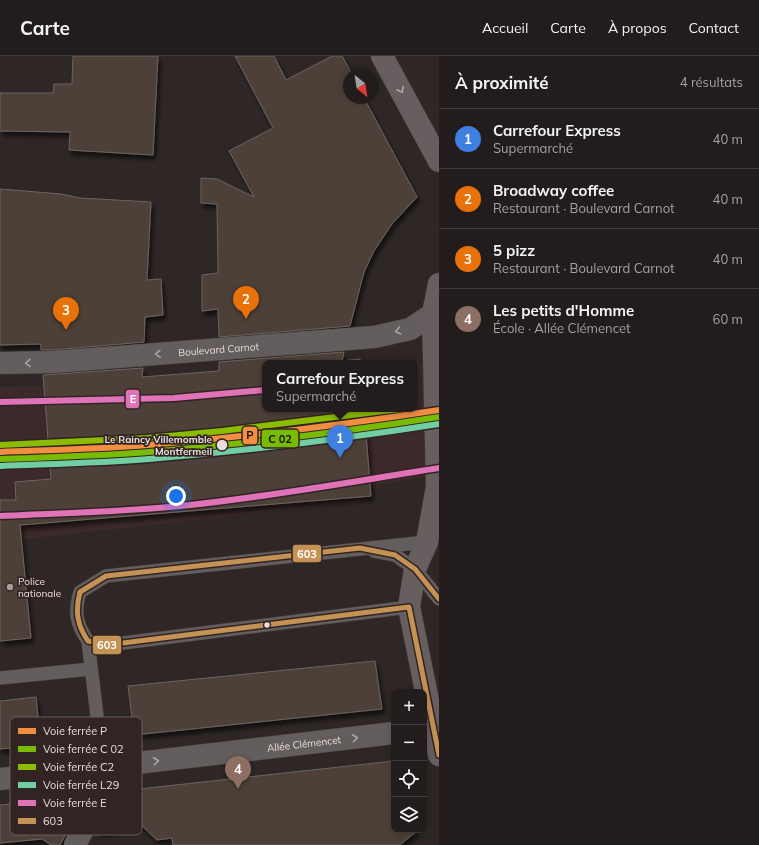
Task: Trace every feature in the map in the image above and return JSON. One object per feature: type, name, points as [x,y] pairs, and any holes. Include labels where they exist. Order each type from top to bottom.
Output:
[{"type":"main road","points":[[382,56],[439,161]]},
{"type":"main road","points":[[439,284],[433,314],[437,487],[433,535],[415,569],[409,607],[429,729],[439,754]]},
{"type":"street","name":"Boulevard Carnot","points":[[0,363],[53,362],[374,337],[410,329],[433,314]]},
{"type":"street","name":"Allée Clémencet","points":[[142,762],[391,733]]},
{"type":"street","name":"Allée Clémencet","points":[[0,778],[10,777]]},
{"type":"street","points":[[75,845],[80,835]]},
{"type":"lane","points":[[97,717],[89,662],[88,641],[81,632],[76,605],[80,592],[106,576],[360,548],[433,535]]},
{"type":"lane","points":[[360,548],[395,555],[415,569],[439,599]]},
{"type":"lane","points":[[88,641],[107,644],[409,607]]},
{"type":"lane","points":[[0,678],[91,669]]},
{"type":"shaded area","points":[[439,360],[439,474],[367,487],[369,501],[0,542],[0,387],[72,386],[262,409],[262,412],[418,412],[418,363]]},
{"type":"building","points":[[73,56],[158,56],[153,155],[69,150],[70,132],[0,131],[0,93],[53,93],[54,84],[72,84]]},
{"type":"building","points":[[235,56],[274,56],[286,80],[332,56],[342,56],[349,68],[343,68],[343,104],[367,104],[417,197],[392,224],[374,251],[364,272],[350,326],[219,337],[218,309],[202,311],[202,275],[218,273],[217,204],[201,203],[201,178],[217,179],[254,197],[229,151],[273,128]]},
{"type":"building","points":[[0,189],[61,194],[80,198],[151,202],[147,280],[161,279],[163,315],[145,317],[144,342],[52,350],[41,350],[41,344],[0,345]]},
{"type":"building","points":[[344,352],[342,360],[262,360],[262,412],[364,412],[371,496],[20,525],[31,638],[0,641],[0,500],[16,500],[15,482],[51,479],[43,375],[143,368],[142,377],[219,371],[219,362]]},
{"type":"building","points":[[375,661],[382,709],[142,734],[142,717],[132,717],[128,686]]},
{"type":"building","points":[[36,697],[38,717],[10,717],[10,748],[0,749],[0,701]]},
{"type":"building","points":[[391,761],[391,833],[414,833],[400,845],[173,845],[172,838],[157,840],[142,826],[142,789]]},
{"type":"building","points":[[10,804],[10,835],[65,835],[60,845],[51,845],[42,839],[0,843],[0,805]]},
{"type":"rail line","name":"E","points":[[0,402],[174,398],[262,390]]},
{"type":"rail line","name":"P","points":[[0,452],[111,448],[184,442],[367,421],[439,410]]},
{"type":"rail line","name":"C2","points":[[0,445],[147,438],[222,431],[376,412]]},
{"type":"rail line","name":"L29","points":[[1,466],[112,462],[185,456],[367,435],[439,424]]},
{"type":"rail line","name":"E","points":[[0,516],[119,511],[190,505],[284,493],[439,468]]},
{"type":"transit line","points":[[0,459],[185,449],[367,428],[439,417]]},
{"type":"transit line","name":"603","points":[[439,599],[415,569],[395,555],[360,548],[106,576],[80,592],[77,612],[81,629],[88,641],[107,645],[409,607],[439,755]]},
{"type":"place","name":"Broadway coffee","points":[[246,319]]},
{"type":"place","name":"5 pizz","points":[[66,330]]},
{"type":"place","name":"Le Raincy Villemomble Montfermeil","points":[[222,445]]},
{"type":"place","name":"Carrefour Express","points":[[340,458]]},
{"type":"place","name":"Police nationale","points":[[10,587]]},
{"type":"place","name":"Les petits d'Homme","points":[[238,789]]}]
